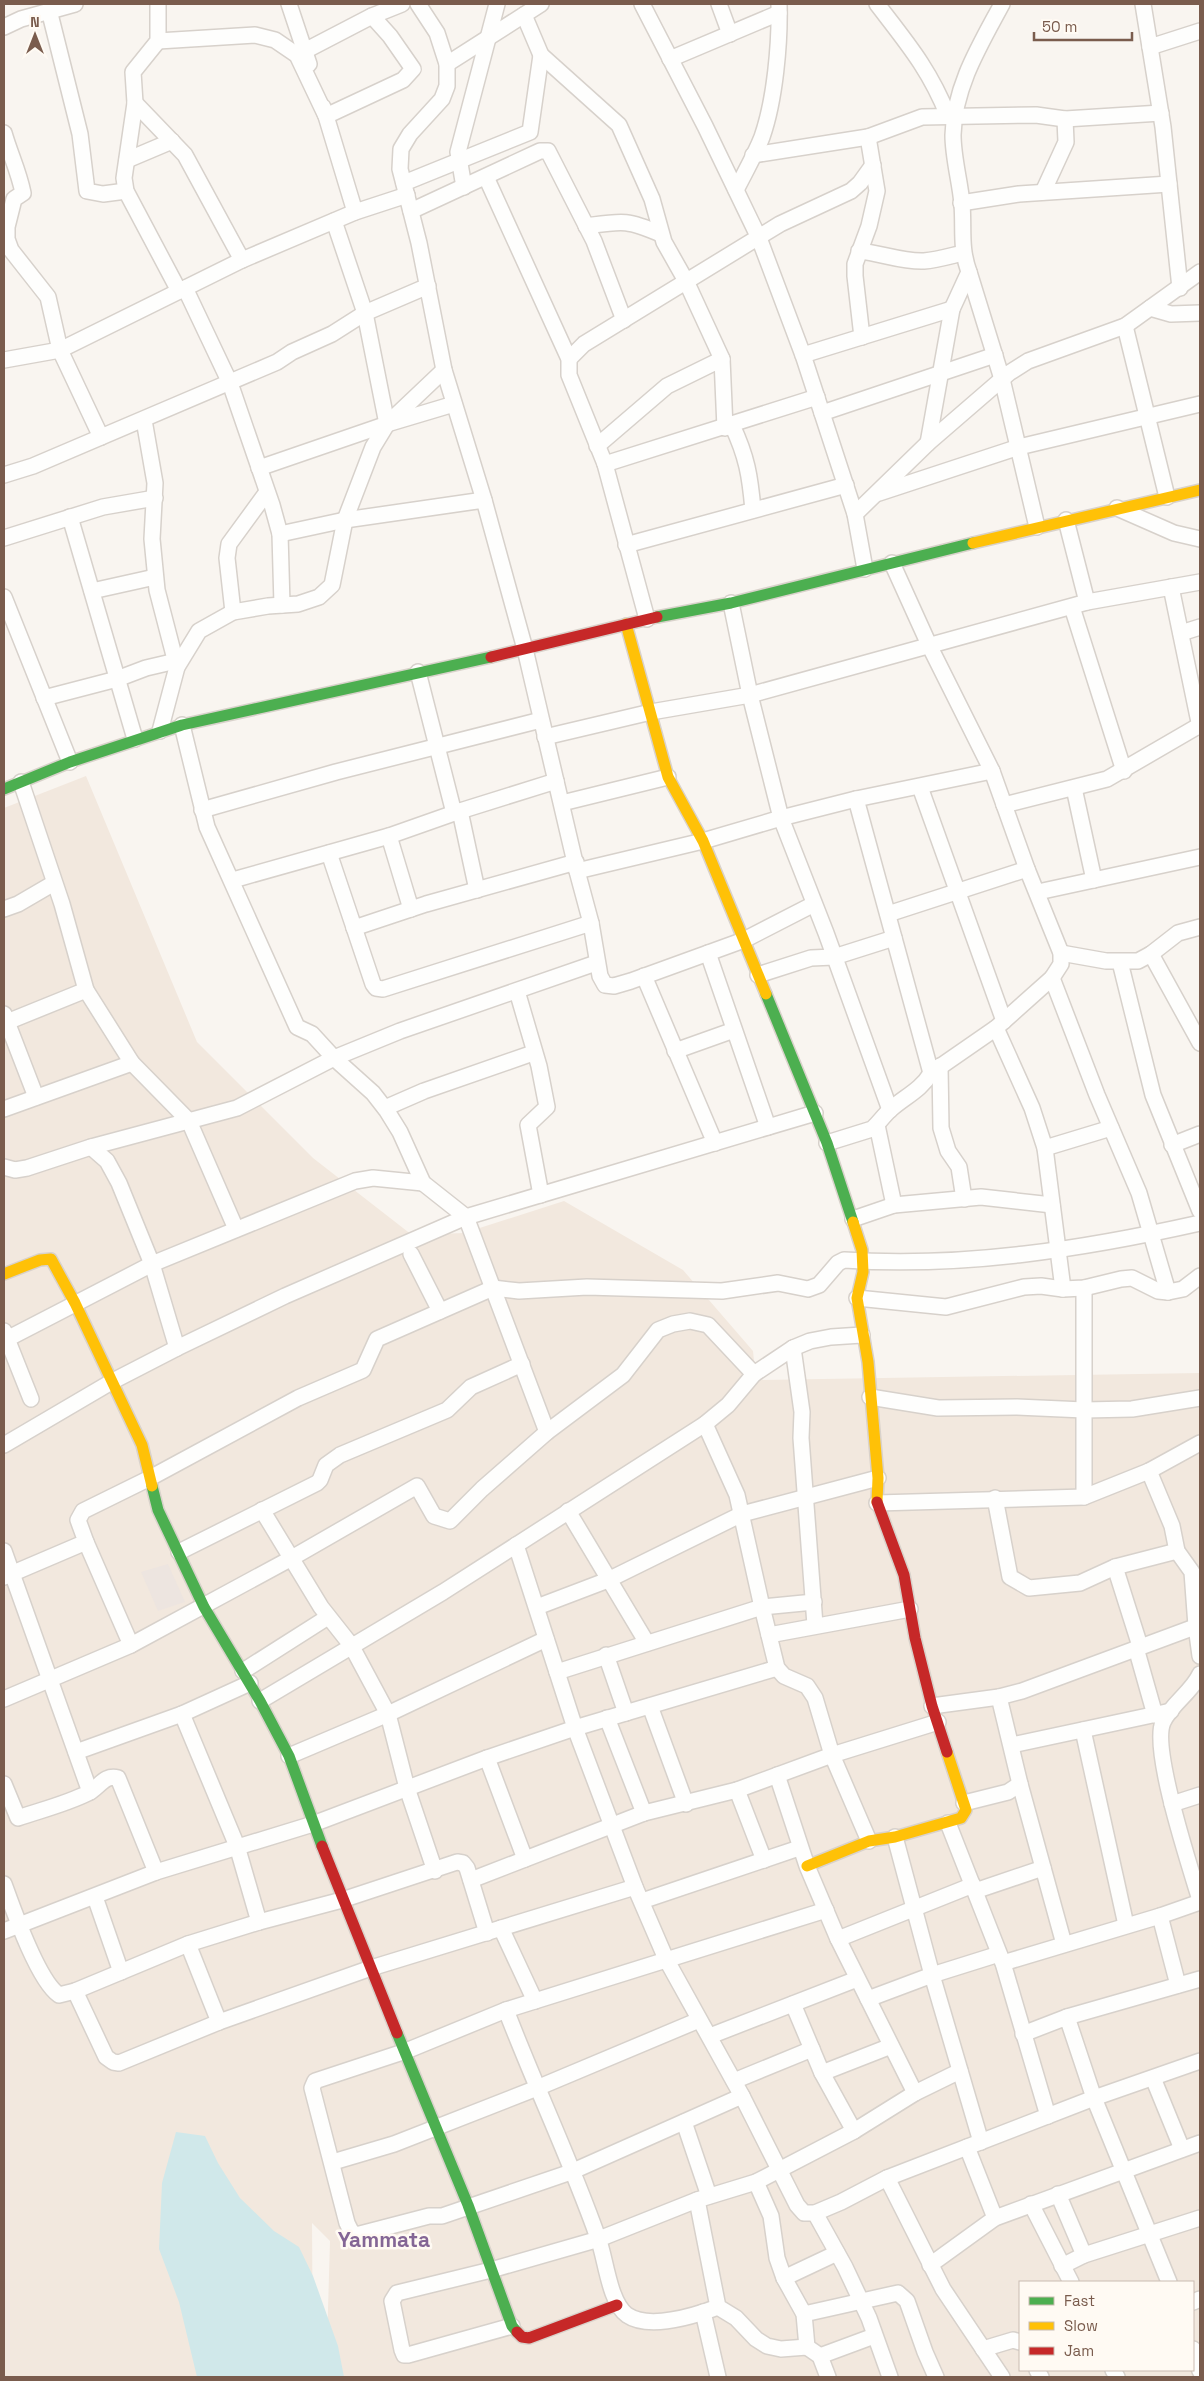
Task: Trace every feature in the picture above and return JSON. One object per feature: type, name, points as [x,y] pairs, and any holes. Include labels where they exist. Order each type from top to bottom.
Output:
[{"type":"street","points":[[4,27],[21,19],[75,4]]},
{"type":"street","points":[[158,4],[158,41],[133,72],[135,103],[124,178],[126,191],[182,290],[230,383],[280,534],[282,605]]},
{"type":"street","points":[[289,4],[301,52],[326,116],[355,212]]},
{"type":"street","points":[[301,52],[372,16],[402,4]]},
{"type":"street","points":[[418,4],[437,34],[447,64],[447,86],[442,98],[410,134],[401,149],[400,169],[428,286],[444,370],[484,500],[525,649],[591,923],[596,963],[600,976],[605,985],[614,986],[644,976],[744,940],[814,904]]},
{"type":"street","points":[[464,187],[458,162],[462,129],[497,4]]},
{"type":"street","points":[[642,4],[759,238],[803,355],[846,485],[855,514],[865,569]]},
{"type":"street","points":[[719,4],[730,34]]},
{"type":"street","points":[[877,4],[925,66],[952,116]]},
{"type":"street","points":[[1002,4],[971,62],[952,116],[953,135],[962,204],[962,253],[1002,379],[1037,527]]},
{"type":"street","points":[[1143,4],[1161,113],[1180,288]]},
{"type":"street","points":[[4,360],[60,350],[242,260],[334,222],[458,162],[530,132],[533,128],[541,54],[533,7],[488,39],[447,64]]},
{"type":"street","points":[[670,59],[730,34],[779,8]]},
{"type":"street","points":[[736,190],[761,138],[771,102],[779,8]]},
{"type":"street","points":[[49,10],[80,134],[88,191],[103,194],[126,191]]},
{"type":"street","points":[[326,116],[403,80],[412,69],[390,36],[372,16]]},
{"type":"street","points":[[158,41],[255,35],[275,40],[301,52]]},
{"type":"street","points":[[1150,47],[1199,35]]},
{"type":"street","points":[[541,54],[619,125],[652,199],[660,234],[686,281],[722,359],[728,427],[745,452],[750,475],[753,510]]},
{"type":"street","points":[[135,103],[186,154],[242,260]]},
{"type":"street","points":[[753,155],[868,137],[916,118],[1036,116],[1065,119],[1161,113]]},
{"type":"street","points":[[1043,192],[1066,142],[1065,119]]},
{"type":"street","points":[[4,133],[11,159],[19,172],[23,193],[14,199],[6,227],[7,239],[11,250],[48,298],[60,350],[101,437]]},
{"type":"street","points":[[862,337],[855,276],[859,251],[869,226],[877,192],[868,137]]},
{"type":"street","points":[[126,160],[172,141]]},
{"type":"street","points":[[411,211],[540,151],[548,151],[603,263],[624,320]]},
{"type":"street","points":[[570,360],[584,344],[780,224],[852,191],[864,179],[873,165]]},
{"type":"street","points":[[486,177],[570,360],[569,375],[604,464],[647,619]]},
{"type":"street","points":[[962,204],[1043,192],[1169,184]]},
{"type":"street","points":[[586,226],[622,221],[638,224],[660,234]]},
{"type":"street","points":[[334,222],[365,313],[387,424]]},
{"type":"street","points":[[859,251],[881,253],[897,259],[925,261],[962,253]]},
{"type":"street","points":[[928,443],[952,309],[969,272]]},
{"type":"street","points":[[855,514],[928,443],[1002,379],[1028,361],[1125,326],[1200,272]]},
{"type":"street","points":[[4,475],[33,466],[230,383],[332,334],[365,313],[428,286]]},
{"type":"street","points":[[1150,308],[1171,314],[1200,313]]},
{"type":"street","points":[[803,355],[952,309]]},
{"type":"street","points":[[1125,326],[1167,497]]},
{"type":"street","points":[[822,413],[995,355]]},
{"type":"street","points":[[597,446],[667,386],[722,359]]},
{"type":"street","points":[[160,730],[176,664],[199,631],[233,612],[298,604],[319,597],[332,586],[337,569],[345,520],[373,447],[387,424],[444,370]]},
{"type":"street","points":[[604,464],[728,427],[817,397]]},
{"type":"street","points":[[259,468],[387,424],[454,404]]},
{"type":"street","points":[[876,494],[1019,447],[1200,404]]},
{"type":"street","points":[[144,420],[155,498],[152,539],[157,590],[176,664]]},
{"type":"street","points":[[626,545],[846,485]]},
{"type":"street","points":[[4,789],[70,762],[160,730],[525,649],[647,619],[731,603],[1066,520],[1200,490]]},
{"type":"street","points":[[233,612],[227,558],[229,544],[267,492]]},
{"type":"street","points":[[4,538],[103,507],[155,498]]},
{"type":"street","points":[[280,534],[345,520],[484,500]]},
{"type":"street","points":[[1117,508],[1174,533],[1200,539]]},
{"type":"street","points":[[70,518],[135,739]]},
{"type":"street","points":[[1066,520],[1087,602]]},
{"type":"street","points":[[827,1143],[877,1126],[890,1110],[915,1093],[936,1070],[1000,1025],[1052,978],[1061,964],[1061,953],[1027,868],[992,771],[930,647],[892,563]]},
{"type":"street","points":[[92,591],[156,577]]},
{"type":"street","points":[[545,737],[651,712],[750,695],[930,647],[1087,602],[1200,582]]},
{"type":"street","points":[[1004,805],[1107,779],[1200,726],[1197,688],[1181,633],[1171,587]]},
{"type":"street","points":[[4,597],[70,762]]},
{"type":"street","points":[[731,603],[750,695],[781,818],[890,1110]]},
{"type":"street","points":[[1072,606],[1124,771]]},
{"type":"street","points":[[626,624],[668,777],[703,841],[815,1113],[827,1143],[862,1250],[864,1272],[857,1298],[868,1362],[878,1478],[877,1502],[896,1548],[900,1568],[904,1575],[932,1706],[964,1803],[965,1815],[948,1823],[895,1837],[869,1841],[807,1866]]},
{"type":"street","points":[[1181,633],[1200,627]]},
{"type":"street","points":[[44,698],[118,680],[146,668],[176,664]]},
{"type":"street","points":[[418,672],[477,890]]},
{"type":"street","points":[[202,810],[437,746],[541,720]]},
{"type":"street","points":[[182,725],[207,827],[233,880],[297,1027],[312,1034],[334,1058],[373,1094],[385,1108],[400,1132],[423,1183],[466,1217],[547,1432]]},
{"type":"street","points":[[354,928],[477,890],[577,866],[703,841],[781,818],[992,771]]},
{"type":"street","points":[[562,803],[668,777]]},
{"type":"street","points":[[233,880],[389,836],[457,812],[556,781]]},
{"type":"street","points":[[21,782],[62,904],[86,990],[132,1063],[189,1121],[236,1229]]},
{"type":"street","points":[[920,787],[957,892],[1000,1025],[1032,1108],[1044,1148],[1063,1289]]},
{"type":"street","points":[[1074,788],[1094,880]]},
{"type":"street","points":[[856,800],[894,938],[936,1070],[941,1128],[948,1150],[959,1167],[964,1199]]},
{"type":"street","points":[[389,836],[411,909]]},
{"type":"street","points":[[329,853],[373,984],[376,988],[383,988],[591,923]]},
{"type":"street","points":[[1038,892],[1200,857]]},
{"type":"street","points":[[888,914],[1027,868]]},
{"type":"street","points":[[4,909],[18,904],[54,883]]},
{"type":"street","points":[[1061,953],[1120,962],[1138,961],[1151,954],[1178,933],[1200,927]]},
{"type":"street","points":[[758,975],[811,958],[834,956],[894,938]]},
{"type":"street","points":[[708,953],[768,1127]]},
{"type":"street","points":[[1151,954],[1200,1043]]},
{"type":"street","points":[[1120,962],[1153,1095],[1200,1211]]},
{"type":"street","points":[[4,1167],[15,1170],[28,1168],[91,1147],[237,1108],[334,1058],[400,1031],[596,963]]},
{"type":"street","points":[[644,976],[715,1143]]},
{"type":"street","points":[[1052,978],[1139,1193],[1168,1292]]},
{"type":"street","points":[[36,1097],[6,1018],[86,990]]},
{"type":"street","points":[[517,991],[533,1053],[539,1066],[547,1107],[528,1125],[541,1195]]},
{"type":"street","points":[[675,1050],[734,1030]]},
{"type":"street","points":[[385,1108],[424,1091],[533,1053]]},
{"type":"street","points":[[4,1109],[132,1063]]},
{"type":"street","points":[[4,1445],[113,1382],[177,1348],[285,1296],[466,1217],[815,1113]]},
{"type":"street","points":[[877,1126],[894,1205]]},
{"type":"street","points":[[1044,1148],[1112,1128]]},
{"type":"street","points":[[1172,1145],[1200,1134]]},
{"type":"street","points":[[91,1147],[107,1161],[119,1183],[152,1264],[177,1348]]},
{"type":"street","points":[[31,1399],[5,1335],[75,1303],[152,1264],[355,1181],[374,1178],[423,1183]]},
{"type":"street","points":[[853,1219],[894,1205],[964,1199],[994,1198],[1052,1206]]},
{"type":"street","points":[[131,1645],[78,1520],[83,1511],[150,1478],[298,1398],[363,1370],[377,1339],[493,1288],[519,1291],[587,1287],[722,1291],[778,1283],[808,1289],[819,1285],[838,1263],[844,1260],[992,1258],[1058,1250],[1151,1234],[1200,1223]]},
{"type":"street","points":[[411,1254],[440,1311]]},
{"type":"street","points":[[4,1274],[40,1260],[51,1259],[75,1303],[142,1445],[158,1510],[204,1607],[260,1701],[289,1756],[342,1900],[468,2205],[512,2326],[522,2337],[529,2338],[617,2305]]},
{"type":"street","points":[[857,1298],[946,1307],[1024,1287],[1084,1288],[1132,1278],[1158,1291],[1168,1292],[1183,1288],[1200,1276]]},
{"type":"street","points":[[1084,1288],[1084,1497]]},
{"type":"street","points":[[4,1699],[131,1645],[204,1607],[417,1486],[434,1516],[450,1521],[482,1489],[547,1432],[623,1375],[658,1330],[673,1324],[690,1321],[708,1325],[754,1374]]},
{"type":"street","points":[[260,1701],[443,1592],[705,1424],[728,1405],[754,1374],[792,1348],[810,1341],[831,1337],[862,1335]]},
{"type":"street","points":[[792,1348],[802,1412],[801,1438],[807,1497],[815,1625]]},
{"type":"street","points":[[179,1552],[317,1483],[326,1465],[340,1455],[447,1410],[471,1387],[522,1364]]},
{"type":"street","points":[[870,1397],[938,1408],[1017,1407],[1084,1410],[1132,1409],[1200,1398]]},
{"type":"street","points":[[705,1424],[737,1495],[777,1668],[784,1676],[807,1686],[815,1698],[832,1755],[869,1841]]},
{"type":"street","points":[[877,1502],[1084,1497],[1149,1471],[1200,1442]]},
{"type":"street","points":[[1149,1471],[1172,1526],[1177,1551],[1192,1572],[1200,1656]]},
{"type":"street","points":[[536,1607],[608,1580],[742,1514],[878,1478]]},
{"type":"street","points":[[995,1498],[1010,1577],[1029,1588],[1058,1587],[1080,1583],[1115,1567],[1177,1551]]},
{"type":"street","points":[[262,1510],[290,1559],[328,1617],[352,1646],[388,1714],[408,1788],[435,1871]]},
{"type":"street","points":[[568,1511],[646,1643]]},
{"type":"street","points":[[8,1575],[86,1542]]},
{"type":"street","points":[[516,1545],[574,1728],[635,1887],[666,1959],[742,2096],[796,2205],[804,2213],[815,2213],[887,2178],[1094,2098],[1200,2061]]},
{"type":"street","points":[[4,1551],[8,1575],[90,1792]]},
{"type":"street","points":[[1115,1567],[1155,1714]]},
{"type":"street","points":[[557,1672],[606,1655],[762,1608],[814,1602]]},
{"type":"street","points":[[769,1635],[910,1609]]},
{"type":"street","points":[[76,1752],[182,1714],[246,1677],[328,1617]]},
{"type":"street","points":[[932,1706],[999,1697],[1022,1691],[1198,1626]]},
{"type":"street","points":[[289,1756],[388,1714],[546,1639]]},
{"type":"street","points":[[606,1655],[626,1713]]},
{"type":"street","points":[[4,1931],[156,1872],[313,1824],[487,1758],[574,1728],[777,1668]]},
{"type":"street","points":[[868,1999],[932,1975],[1064,1944],[1160,1916],[1200,1901],[1172,1804],[1159,1735],[1163,1721],[1196,1682],[1200,1674]]},
{"type":"street","points":[[999,1697],[1020,1784],[1064,1944]]},
{"type":"street","points":[[650,1706],[686,1804]]},
{"type":"street","points":[[1012,1745],[1171,1711]]},
{"type":"street","points":[[182,1714],[237,1846],[259,1922]]},
{"type":"street","points":[[607,1718],[644,1813]]},
{"type":"street","points":[[471,1880],[644,1813],[737,1790],[832,1755],[938,1722]]},
{"type":"street","points":[[1083,1730],[1126,1925]]},
{"type":"street","points":[[487,1758],[525,1858]]},
{"type":"street","points":[[777,1775],[800,1848],[838,1939],[915,2093]]},
{"type":"street","points":[[4,1784],[11,1821],[90,1792],[104,1780],[112,1777],[118,1778],[156,1872]]},
{"type":"street","points":[[964,1803],[1008,1792],[1020,1784]]},
{"type":"street","points":[[737,1790],[764,1860]]},
{"type":"street","points":[[1172,1804],[1200,1794]]},
{"type":"street","points":[[948,1823],[1001,1958],[1022,2034],[1048,2116]]},
{"type":"street","points":[[895,1837],[960,2071],[974,2145],[995,2218]]},
{"type":"street","points":[[642,1902],[800,1848]]},
{"type":"street","points":[[4,1884],[19,1924],[53,1991],[59,1995],[188,1944],[259,1922],[342,1900],[435,1871],[457,1862],[463,1863],[494,1930],[535,2001]]},
{"type":"street","points":[[838,1939],[974,1888],[1043,1868]]},
{"type":"street","points":[[75,1990],[106,2057],[113,2062],[119,2063],[219,2022],[371,1968],[635,1887]]},
{"type":"street","points":[[95,1897],[121,1972]]},
{"type":"street","points":[[742,2096],[571,2172],[468,2205],[442,2216],[429,2216],[356,2235],[351,2231],[347,2223],[312,2084],[406,2051],[506,2010],[826,1910]]},
{"type":"street","points":[[1160,1916],[1178,1985]]},
{"type":"street","points":[[188,1944],[219,2022]]},
{"type":"street","points":[[710,2036],[857,1978]]},
{"type":"street","points":[[1022,2034],[1067,2017],[1200,1979]]},
{"type":"street","points":[[793,2004],[822,2073],[854,2131]]},
{"type":"street","points":[[506,2010],[599,2239],[617,2305],[637,2321],[650,2323],[718,2307],[736,2318],[756,2339],[767,2346],[781,2348],[807,2347],[820,2356],[828,2377]]},
{"type":"street","points":[[1067,2017],[1094,2098],[1169,2281]]},
{"type":"street","points":[[333,2162],[380,2149],[537,2088],[699,2020]]},
{"type":"street","points":[[822,2073],[891,2046]]},
{"type":"street","points":[[734,2081],[812,2049]]},
{"type":"street","points":[[512,2326],[408,2355],[404,2354],[392,2301],[393,2296],[397,2293],[491,2270],[599,2239],[703,2198],[756,2182],[854,2131],[915,2093],[960,2071]]},
{"type":"street","points":[[1153,2078],[1182,2149]]},
{"type":"street","points":[[684,2122],[703,2198],[718,2307]]},
{"type":"street","points":[[930,2265],[995,2218],[1200,2142]]},
{"type":"street","points":[[887,2178],[943,2290],[1002,2377]]},
{"type":"street","points":[[756,2182],[771,2216],[777,2258],[784,2278],[804,2314],[807,2347]]},
{"type":"street","points":[[1058,2194],[1084,2254]]},
{"type":"street","points":[[1031,2204],[1070,2281]]},
{"type":"street","points":[[815,2213],[861,2303],[890,2377]]},
{"type":"street","points":[[1062,2266],[1084,2254],[1200,2218]]},
{"type":"street","points":[[784,2278],[837,2254]]},
{"type":"street","points":[[804,2314],[861,2303],[898,2292],[907,2301],[924,2352],[936,2377]]},
{"type":"street","points":[[703,2312],[718,2377]]},
{"type":"street","points":[[820,2356],[874,2336]]},
{"type":"street","points":[[983,2349],[1013,2340],[1019,2342]]},
{"type":"street","points":[[1194,2352],[1200,2371]]},
{"type":"shaded area","points":[[86,776],[197,1042],[313,1158],[412,1235],[464,1233],[564,1201],[683,1270],[753,1351],[756,1380],[1200,1373],[1200,2377],[326,2377],[330,2241],[312,2223],[313,2377],[4,2377],[4,808]]},
{"type":"shaded area","points":[[168,1564],[185,1602],[158,1611],[141,1572]]},
{"type":"water","points":[[176,2132],[205,2136],[218,2163],[240,2198],[274,2231],[299,2247],[313,2276],[338,2346],[344,2377],[197,2377],[179,2302],[159,2249],[162,2183]]},
{"type":"traffic: fast","points":[[657,617],[731,603],[973,543]]},
{"type":"traffic: fast","points":[[4,789],[70,762],[182,725],[491,657]]},
{"type":"traffic: fast","points":[[766,994],[827,1143],[853,1222]]},
{"type":"traffic: fast","points":[[152,1486],[158,1510],[204,1607],[260,1701],[289,1756],[322,1846]]},
{"type":"traffic: fast","points":[[397,2033],[468,2205],[512,2326],[517,2332]]},
{"type":"traffic: slow","points":[[973,543],[1200,490]]},
{"type":"traffic: slow","points":[[626,624],[668,777],[703,841],[766,994]]},
{"type":"traffic: slow","points":[[853,1222],[862,1250],[863,1272],[857,1298],[868,1362],[878,1478],[877,1502]]},
{"type":"traffic: slow","points":[[4,1274],[40,1260],[51,1259],[75,1303],[142,1445],[152,1486]]},
{"type":"traffic: slow","points":[[807,1866],[869,1841],[895,1837],[961,1818],[966,1810],[947,1752]]},
{"type":"traffic: jam","points":[[491,657],[657,617]]},
{"type":"traffic: jam","points":[[877,1502],[904,1575],[915,1638],[932,1706],[947,1752]]},
{"type":"traffic: jam","points":[[322,1846],[397,2033]]},
{"type":"traffic: jam","points":[[517,2332],[522,2337],[529,2338],[617,2305]]},
{"type":"district","name":"Yammata","points":[[384,2240]]}]
